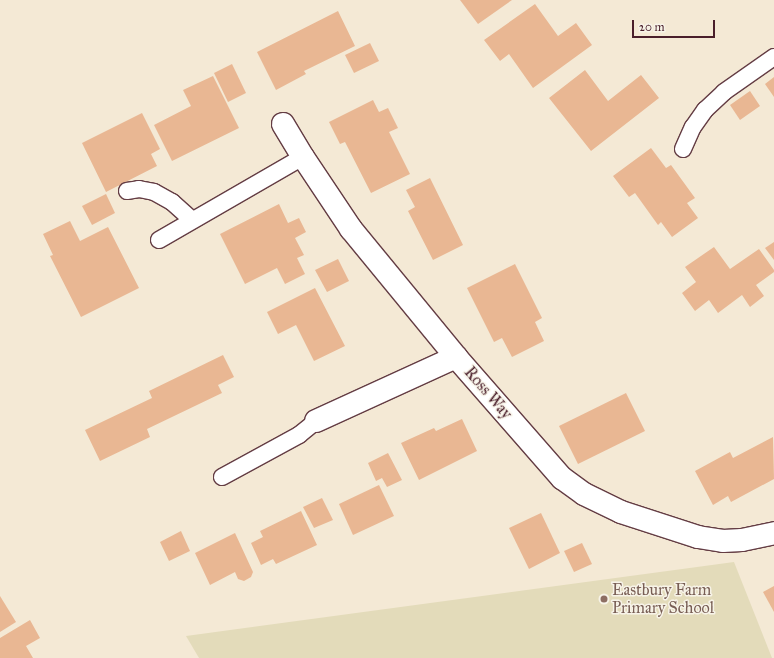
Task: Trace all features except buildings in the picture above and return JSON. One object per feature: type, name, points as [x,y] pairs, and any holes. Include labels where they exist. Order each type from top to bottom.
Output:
[{"type":"street","name":"Ross Way","points":[[283,124],[303,158],[351,229],[456,357],[562,478],[584,494],[621,512],[698,537],[723,540],[742,540],[774,533]]},
{"type":"street","points":[[316,421],[456,357]]},
{"type":"lane","points":[[683,149],[693,127],[705,110],[724,92],[774,57]]},
{"type":"lane","points":[[159,240],[303,158]]},
{"type":"lane","points":[[127,190],[139,189],[154,192],[172,202],[192,220]]},
{"type":"lane","points":[[222,476],[299,435],[316,421]]},
{"type":"shaded area","name":"Eastbury Farm Primary School","points":[[734,562],[772,658],[199,658],[186,636]]},
{"type":"place","name":"Eastbury Farm Primary School","points":[[604,599]]}]
